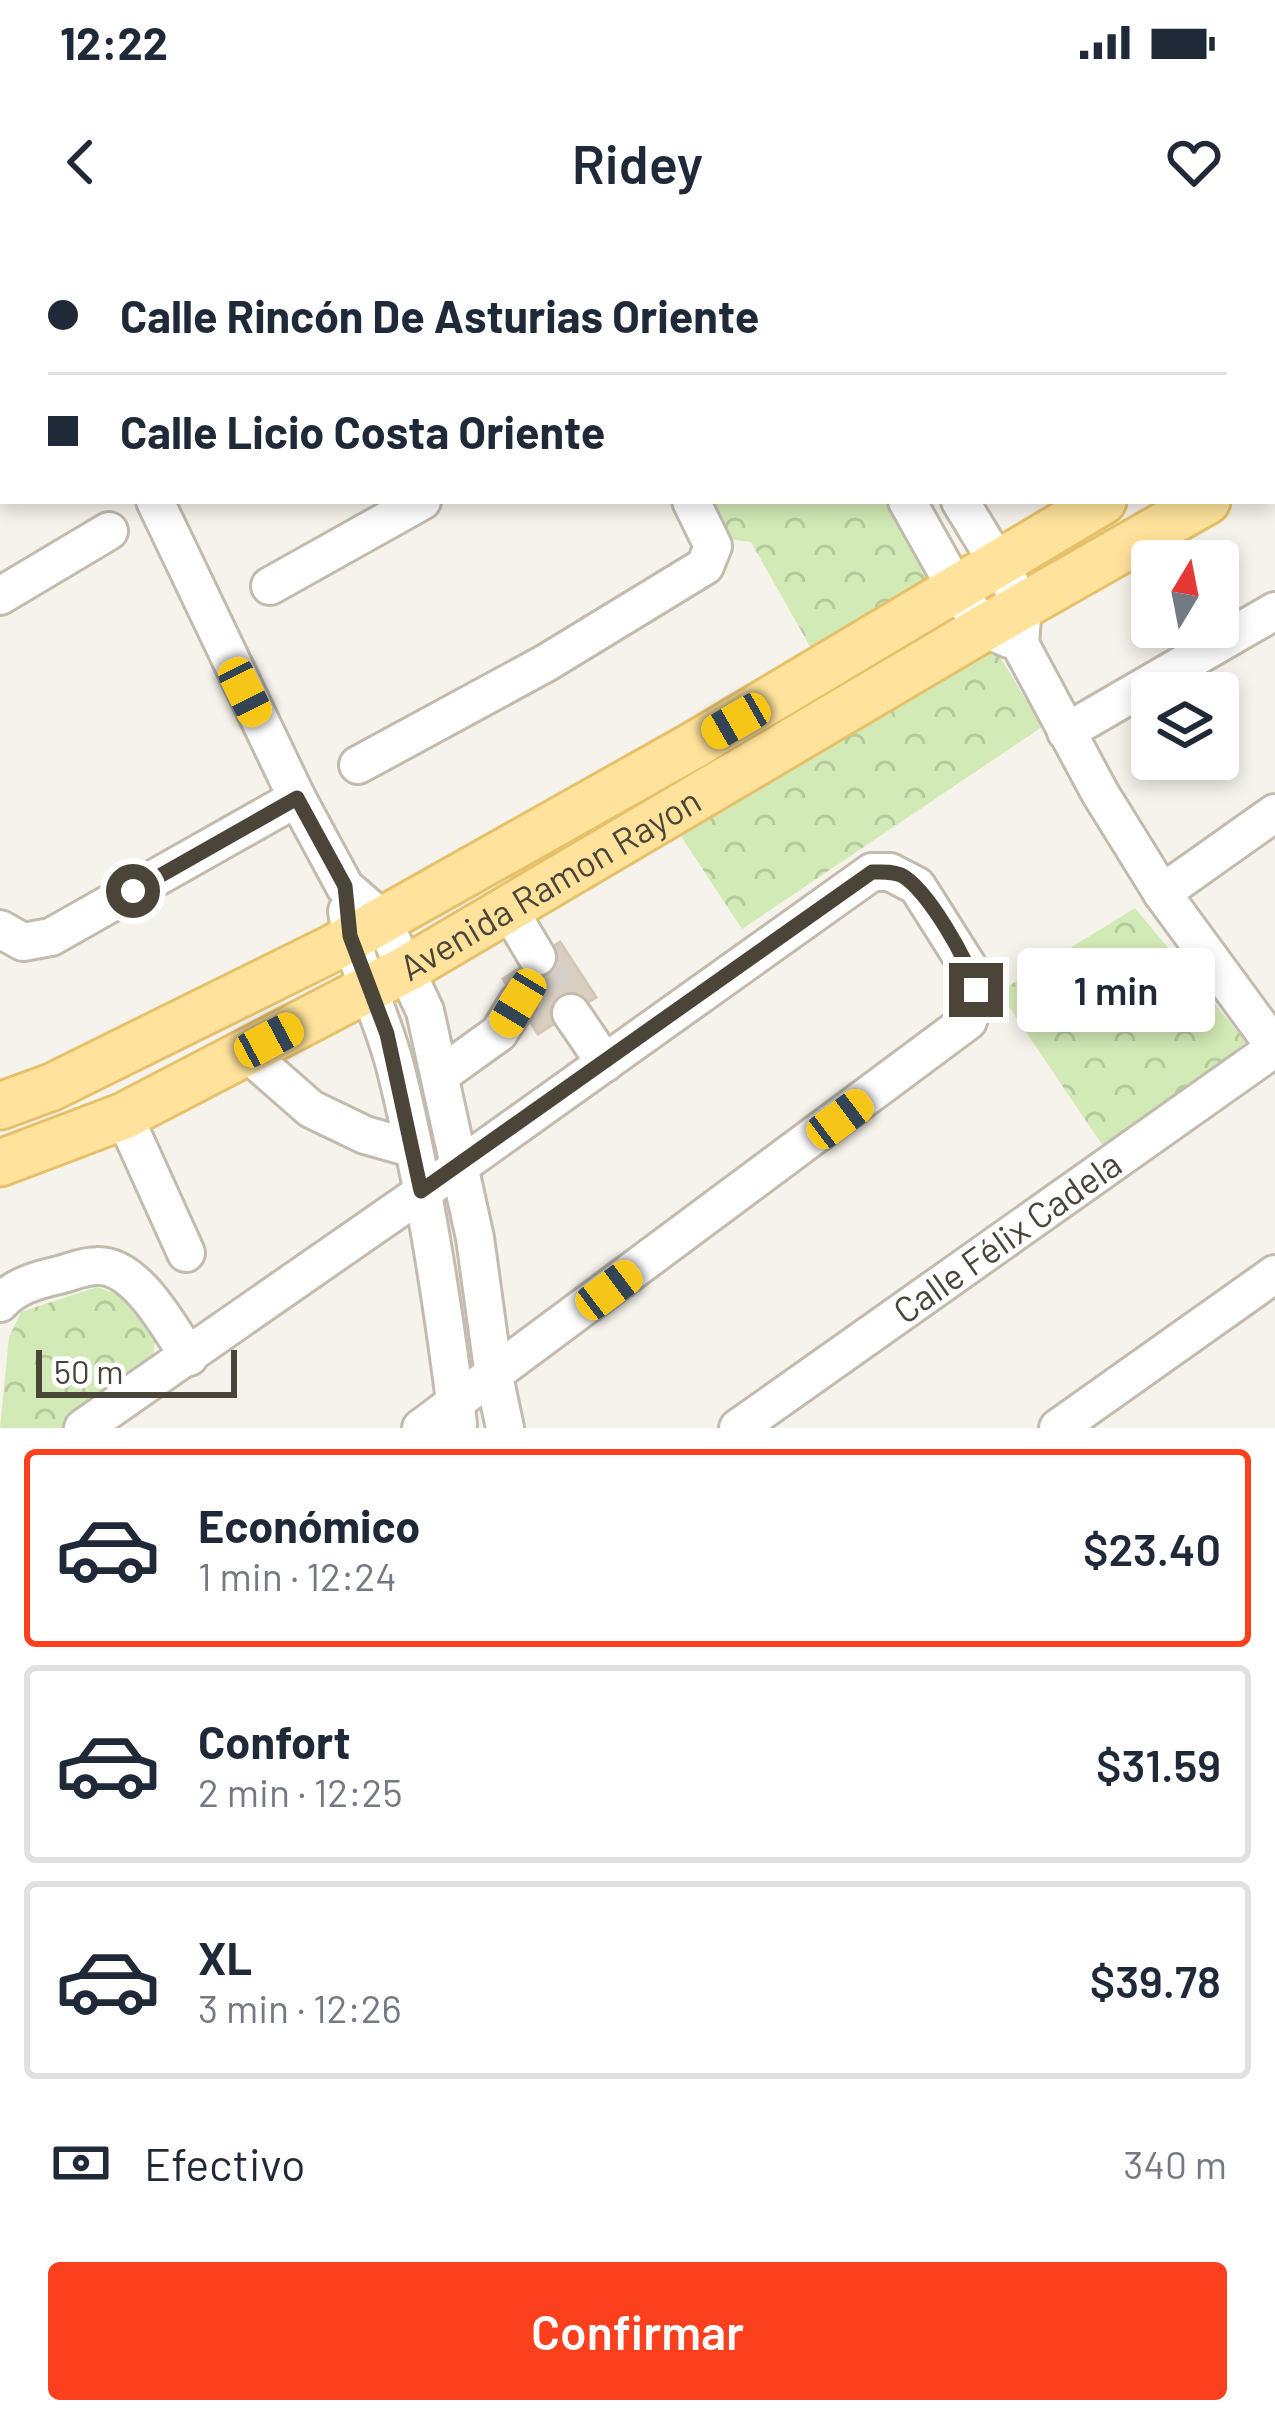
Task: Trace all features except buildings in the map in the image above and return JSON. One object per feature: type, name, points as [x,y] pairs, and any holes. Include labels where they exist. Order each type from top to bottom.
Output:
[{"type":"main road","name":"Avenida Ramon Rayon","points":[[0,1106],[52,1088],[366,927],[697,744],[1098,504]]},
{"type":"main road","name":"Avenida Ramon Rayon","points":[[0,1163],[124,1116],[389,978],[1009,626],[1202,504]]},
{"type":"street","points":[[156,504],[389,978],[425,1011],[476,1238],[505,1428]]},
{"type":"street","points":[[269,586],[417,504]]},
{"type":"street","points":[[358,765],[546,663],[705,566],[713,546],[692,504]]},
{"type":"street","points":[[909,504],[957,590],[1009,626]]},
{"type":"street","points":[[962,504],[997,563],[1009,626],[1066,732],[1162,893],[1275,1047]]},
{"type":"street","points":[[0,596],[109,531]]},
{"type":"street","points":[[1066,732],[1275,611]]},
{"type":"street","points":[[11,936],[50,937],[297,798]]},
{"type":"street","points":[[1162,893],[1275,813]]},
{"type":"street","points":[[83,1428],[872,872],[890,872],[916,886],[972,973],[976,990],[968,1022],[494,1376],[457,1416],[422,1428]]},
{"type":"street","points":[[509,910],[537,957]]},
{"type":"street","points":[[389,978],[387,1034],[433,1247],[457,1416]]},
{"type":"street","points":[[442,1074],[500,1033],[518,1003]]},
{"type":"street","points":[[571,1013],[604,1063]]},
{"type":"street","name":"Calle Félix Cadela","points":[[738,1428],[1275,1047]]},
{"type":"street","points":[[246,1052],[311,1109],[364,1135],[411,1148]]},
{"type":"street","points":[[124,1116],[186,1253]]},
{"type":"street","points":[[0,1303],[34,1281],[97,1266],[112,1268],[130,1279],[154,1305],[189,1357]]},
{"type":"street","points":[[1058,1428],[1275,1274]]},
{"type":"green space","points":[[696,504],[924,504],[969,583],[820,664],[751,542],[713,537]]},
{"type":"green space","points":[[993,645],[1042,727],[742,929],[675,827]]},
{"type":"green space","points":[[1135,908],[1246,1042],[1105,1149],[999,992]]},
{"type":"green space","points":[[97,1287],[129,1298],[156,1338],[151,1365],[71,1428],[0,1428],[9,1337],[21,1312]]},
{"type":"tunnel","points":[[537,957],[571,1013]]},
{"type":"route","points":[[133,891],[297,798],[345,886],[350,936],[387,1034],[421,1191],[872,872],[904,876],[916,886],[972,973],[976,990]]}]
